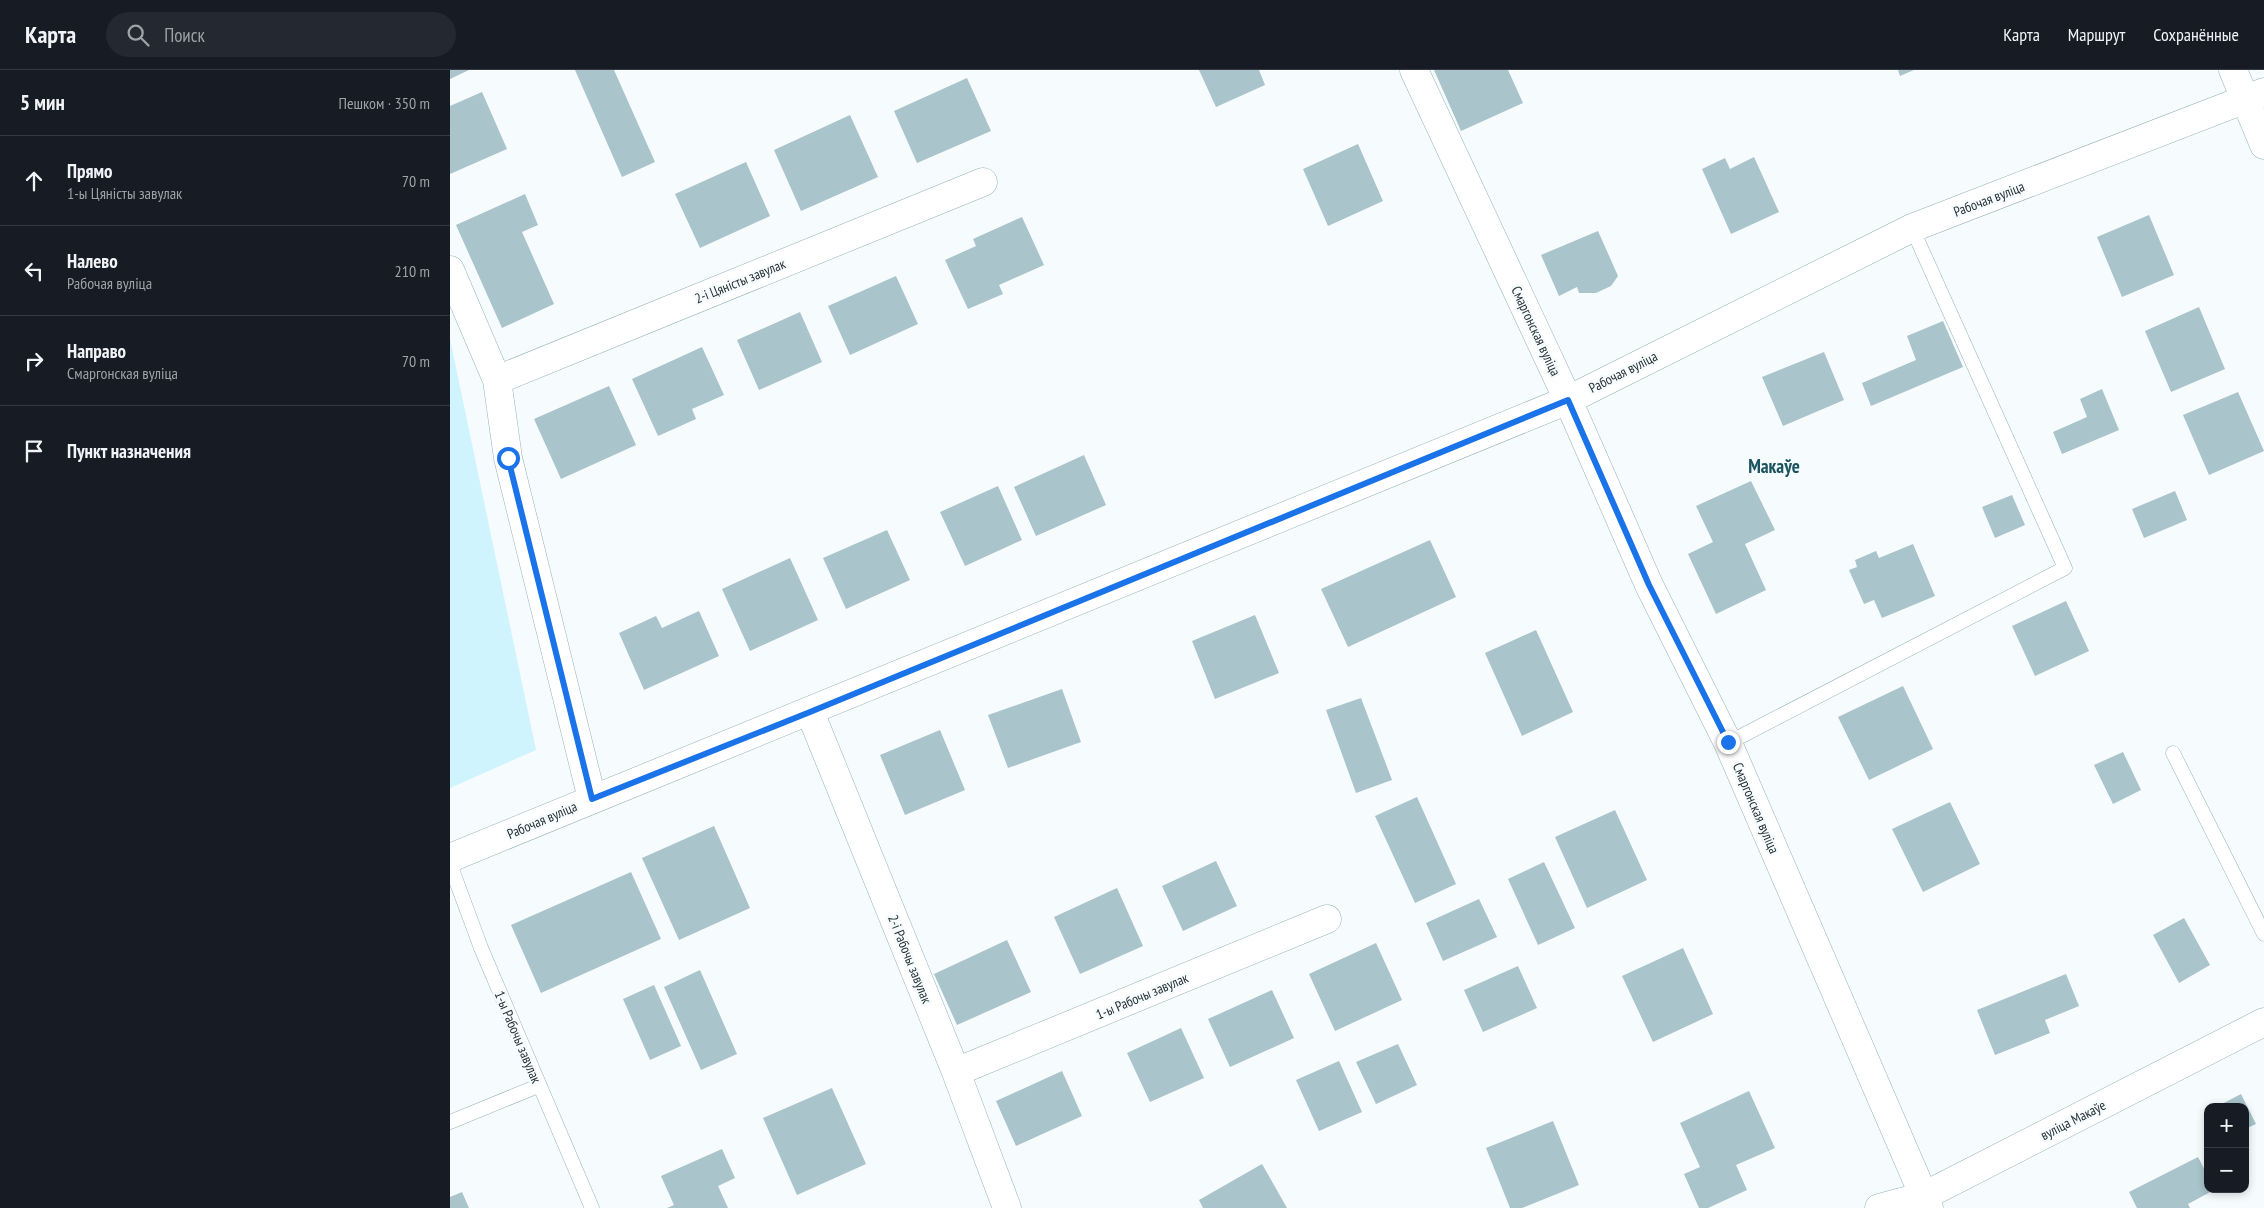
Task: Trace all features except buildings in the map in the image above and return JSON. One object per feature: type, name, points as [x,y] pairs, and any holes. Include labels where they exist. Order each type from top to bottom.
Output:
[{"type":"street","name":"Смаргонская вуліца","points":[[1414,70],[1568,400],[1649,585],[1728,742],[1927,1202]]},
{"type":"street","points":[[2233,70],[2255,96],[2264,145]]},
{"type":"street","name":"Рабочая вуліца","points":[[450,858],[1568,400],[1912,228],[2255,96]]},
{"type":"street","name":"2-і Цяністы завулак","points":[[497,380],[983,182]]},
{"type":"street","points":[[450,270],[497,380],[510,467],[592,799]]},
{"type":"street","name":"2-і Рабочы завулак","points":[[810,712],[956,1072],[1006,1208]]},
{"type":"street","name":"1-ы Рабочы завулак","points":[[956,1072],[1327,919]]},
{"type":"street","name":"вуліца Макаўе","points":[[1879,1208],[1927,1202],[2264,1022]]},
{"type":"lane","points":[[1728,742],[2064,568],[1912,228]]},
{"type":"lane","points":[[2173,753],[2264,934]]},
{"type":"lane","name":"1-ы Рабочы завулак","points":[[450,864],[481,948],[538,1086],[592,1208]]},
{"type":"lane","points":[[450,1122],[538,1086]]},
{"type":"shaded area","points":[[450,339],[536,750],[450,788]]},
{"type":"district","name":"Макаўе","points":[[1774,466]]},
{"type":"route","points":[[508,458],[592,799],[810,712],[1568,400],[1649,585],[1728,742]]}]
